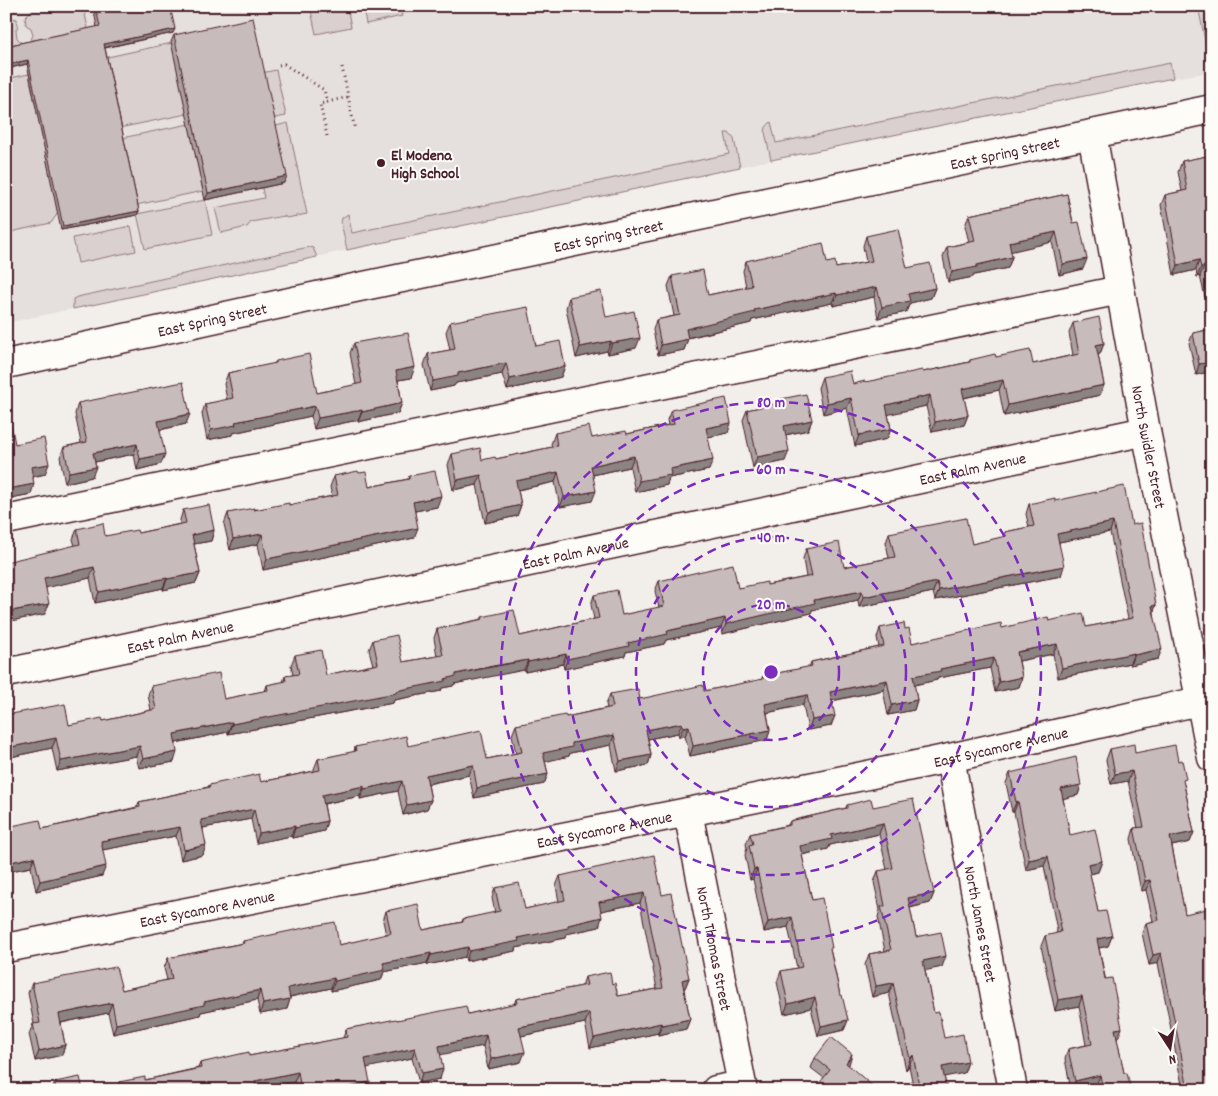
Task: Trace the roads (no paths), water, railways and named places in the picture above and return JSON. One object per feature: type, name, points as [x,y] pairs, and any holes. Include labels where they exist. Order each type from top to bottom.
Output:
[{"type":"street","name":"East Spring Street","points":[[6,364],[340,291],[1212,109]]},
{"type":"street","name":"North Swidler Street","points":[[1092,134],[1146,431],[1212,758]]},
{"type":"street","points":[[6,520],[1120,290]]},
{"type":"street","name":"East Palm Avenue","points":[[6,673],[1146,431]]},
{"type":"street","name":"East Sycamore Avenue","points":[[6,948],[950,758],[1199,701]]},
{"type":"street","name":"North James Street","points":[[950,758],[1013,1090]]},
{"type":"street","name":"North Thomas Street","points":[[688,812],[729,1087]]},
{"type":"place","name":"El Modena High School","points":[[381,163]]}]
